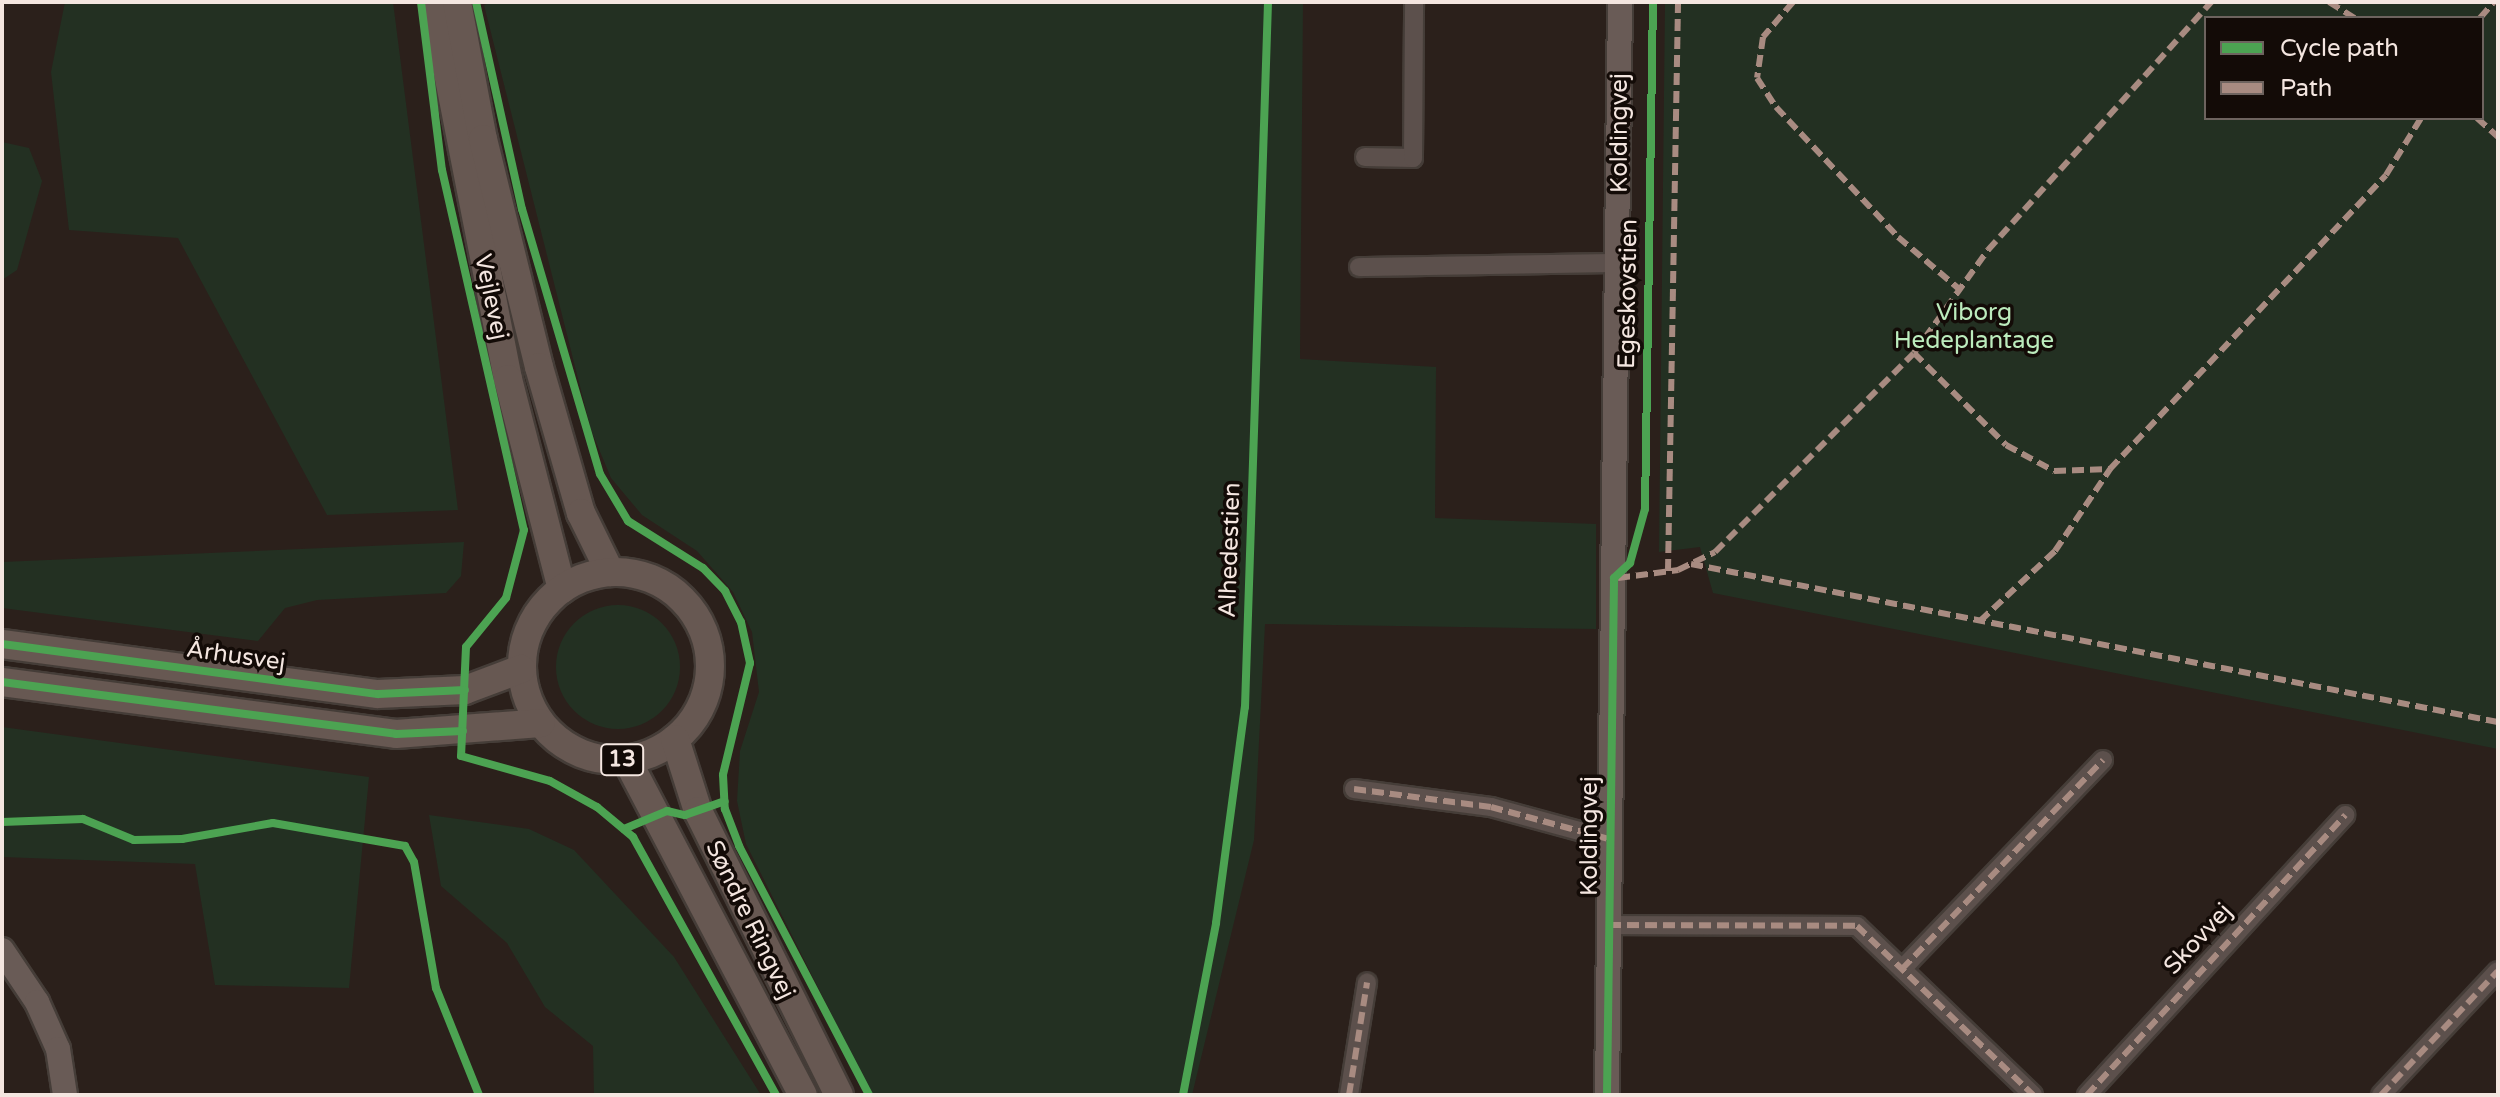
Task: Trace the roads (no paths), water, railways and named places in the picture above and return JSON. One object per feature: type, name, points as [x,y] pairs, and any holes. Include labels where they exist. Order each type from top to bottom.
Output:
[{"type":"main road","name":"Vejlevej","points":[[434,2],[502,351],[562,589]]},
{"type":"main road","name":"Vejlevej","points":[[457,2],[483,139],[539,367],[581,513],[610,572]]},
{"type":"main road","name":"13","points":[[610,572],[631,573],[671,590],[693,613],[707,642],[708,685],[690,724],[675,739],[627,760],[579,753],[541,723],[527,697],[521,669],[531,624],[562,589],[610,572]]},
{"type":"main road","name":"Århusvej","points":[[2,644],[378,694],[465,690],[521,669]]},
{"type":"main road","points":[[2,682],[396,734],[541,723]]},
{"type":"main road","name":"Søndre Ringvej","points":[[675,739],[686,783],[711,840],[839,1095]]},
{"type":"main road","name":"Søndre Ringvej","points":[[627,760],[803,1095]]},
{"type":"street","points":[[1365,157],[1413,158],[1414,2]]},
{"type":"street","name":"Koldingvej","points":[[1607,1095],[1620,2]]},
{"type":"street","points":[[1359,267],[1619,263]]},
{"type":"street","points":[[1902,969],[2103,760]]},
{"type":"street","name":"Koldingvej","points":[[1354,789],[1491,807],[1609,839]]},
{"type":"street","name":"Skovvej","points":[[2087,1095],[2345,815]]},
{"type":"street","points":[[1609,925],[1857,926],[2033,1095]]},
{"type":"street","points":[[2,950],[37,1002],[58,1049],[65,1095]]},
{"type":"street","points":[[2381,1095],[2498,971]]},
{"type":"street","points":[[1349,1095],[1367,982]]},
{"type":"park label","name":"Viborg Hedeplantage","points":[[1974,327]]}]
